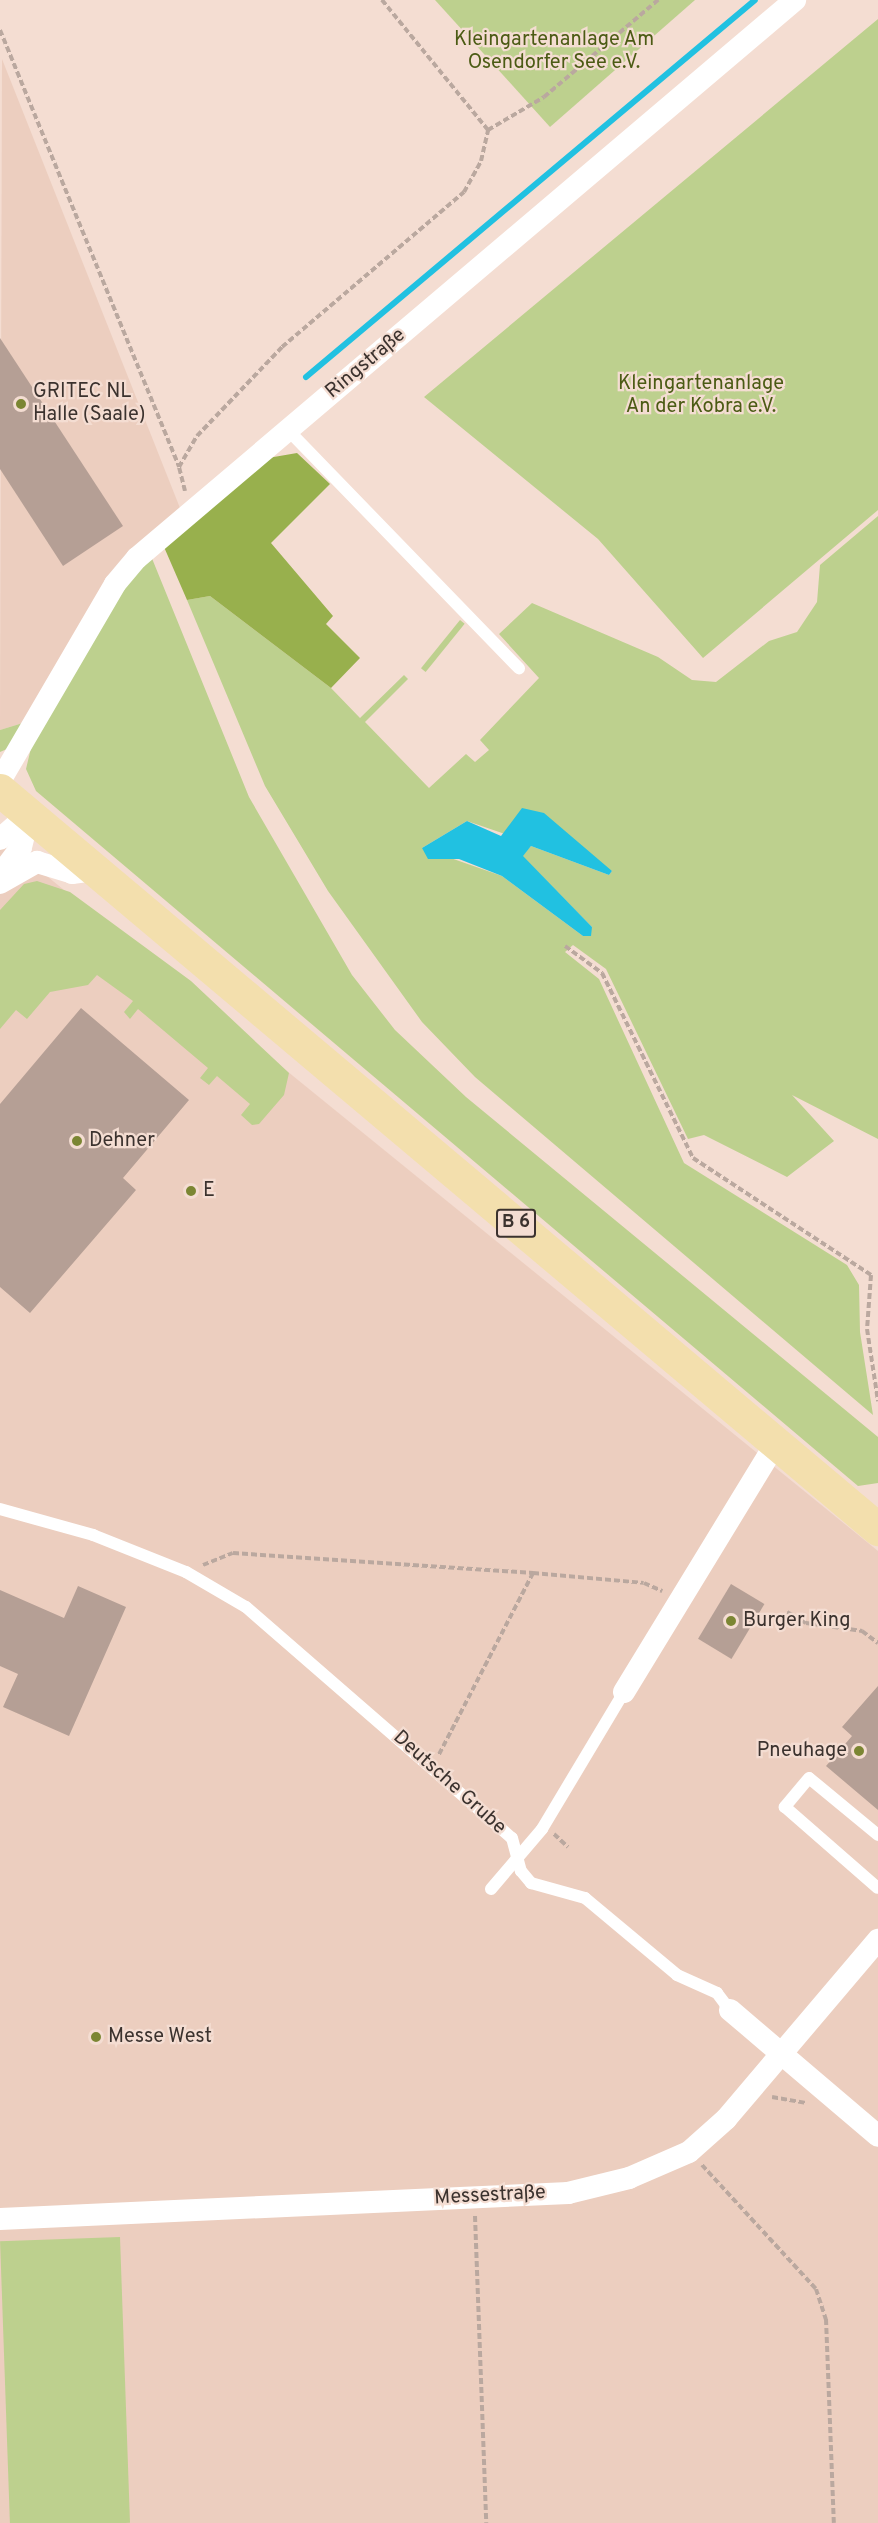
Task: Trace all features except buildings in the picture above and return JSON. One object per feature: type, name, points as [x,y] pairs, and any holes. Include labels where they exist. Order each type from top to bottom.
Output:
[{"type":"main road","name":"B 6","points":[[0,790],[878,1528]]},
{"type":"street","name":"Ringstraße","points":[[0,781],[115,585],[196,507],[795,0]]},
{"type":"street","points":[[0,839],[29,814]]},
{"type":"street","points":[[0,875],[21,847],[29,814]]},
{"type":"street","points":[[0,883],[38,862],[72,873],[94,870]]},
{"type":"street","points":[[624,1692],[776,1443]]},
{"type":"street","name":"Messestraße","points":[[0,2219],[474,2197],[599,2187],[658,2169],[689,2152],[781,2056],[878,1940]]},
{"type":"street","name":"Deutsche Grube","points":[[730,2010],[781,2056],[878,2136]]},
{"type":"lane","points":[[288,430],[519,668]]},
{"type":"lane","name":"Deutsche Grube","points":[[0,1509],[93,1535],[186,1572],[246,1607],[302,1651],[512,1838],[520,1857],[521,1871],[531,1883],[585,1898],[678,1975],[717,1993],[730,2010]]},
{"type":"lane","points":[[491,1889],[520,1857],[624,1692]]},
{"type":"lane","points":[[878,1836],[809,1779],[785,1807],[878,1888]]},
{"type":"path","points":[[382,0],[488,130]]},
{"type":"path","points":[[178,467],[197,436],[249,378],[464,192],[481,161],[488,130],[544,97],[658,0]]},
{"type":"path","points":[[0,30],[178,467],[183,488],[196,507]]},
{"type":"path","points":[[565,945],[602,973],[693,1158],[878,1279]]},
{"type":"path","points":[[871,1275],[867,1329],[878,1401]]},
{"type":"path","points":[[186,1572],[233,1553],[533,1573],[645,1583],[681,1599]]},
{"type":"path","points":[[432,1767],[533,1573]]},
{"type":"path","points":[[786,1612],[806,1623],[862,1631],[878,1643]]},
{"type":"path","points":[[689,2152],[816,2289],[826,2319],[834,2523]]},
{"type":"path","points":[[474,2197],[486,2523]]},
{"type":"shaded area","points":[[2,59],[180,508],[26,722],[0,730]]},
{"type":"shaded area","points":[[0,838],[878,1551],[878,2523],[0,2523]]},
{"type":"green space","name":"Kleingartenanlage Am Osendorfer See e.V.","points":[[435,0],[695,0],[550,127]]},
{"type":"green space","name":"Kleingartenanlage An der Kobra e.V.","points":[[878,19],[878,510],[703,658],[598,539],[424,397]]},
{"type":"green space","points":[[297,453],[330,484],[271,543],[333,616],[326,624],[360,658],[331,688],[210,596],[187,600],[164,547],[268,458]]},
{"type":"green space","points":[[878,516],[878,1139],[792,1095],[834,1141],[787,1177],[704,1135],[688,1139],[606,969],[573,945],[565,952],[599,979],[684,1163],[847,1265],[859,1285],[860,1332],[873,1415],[475,1077],[422,1022],[328,891],[265,786],[187,600],[210,596],[331,688],[360,718],[404,675],[408,679],[365,722],[429,788],[466,754],[475,762],[489,750],[480,740],[539,678],[499,634],[532,603],[658,657],[692,680],[716,682],[769,641],[797,632],[817,602],[820,565]],"holes":[[[467,821],[612,871],[609,875],[531,846],[522,856],[592,927],[583,936],[502,876],[422,848]]]},
{"type":"green space","points":[[151,556],[249,797],[352,975],[395,1030],[466,1097],[878,1437],[878,1483],[858,1486],[36,791],[26,769],[31,748],[129,579]]},
{"type":"green space","points":[[460,620],[465,624],[426,672],[421,668]]},
{"type":"green space","points":[[26,722],[7,749],[0,752],[0,730]]},
{"type":"green space","points":[[37,881],[70,892],[191,981],[289,1073],[284,1095],[259,1124],[252,1125],[241,1115],[250,1104],[217,1076],[209,1085],[200,1078],[208,1068],[138,1009],[130,1019],[124,1012],[133,1001],[97,975],[88,985],[50,992],[27,1019],[16,1010],[0,1029],[0,910],[24,884]]},
{"type":"green space","points":[[120,2237],[130,2523],[10,2523],[0,2241]]},
{"type":"water","points":[[522,808],[544,813],[612,871],[609,875],[531,846],[523,856],[592,927],[591,936],[583,936],[502,876],[459,859],[428,859],[422,848],[467,821],[501,836]]},
{"type":"waterway","points":[[306,377],[755,0]]},
{"type":"place","name":"GRITEC NL Halle (Saale)","points":[[21,404]]},
{"type":"place","name":"Dehner","points":[[77,1141]]},
{"type":"place","name":"E","points":[[191,1191]]},
{"type":"place","name":"Burger King","points":[[731,1621]]},
{"type":"place","name":"Pneuhage","points":[[859,1751]]},
{"type":"place","name":"Messe West","points":[[96,2037]]}]
